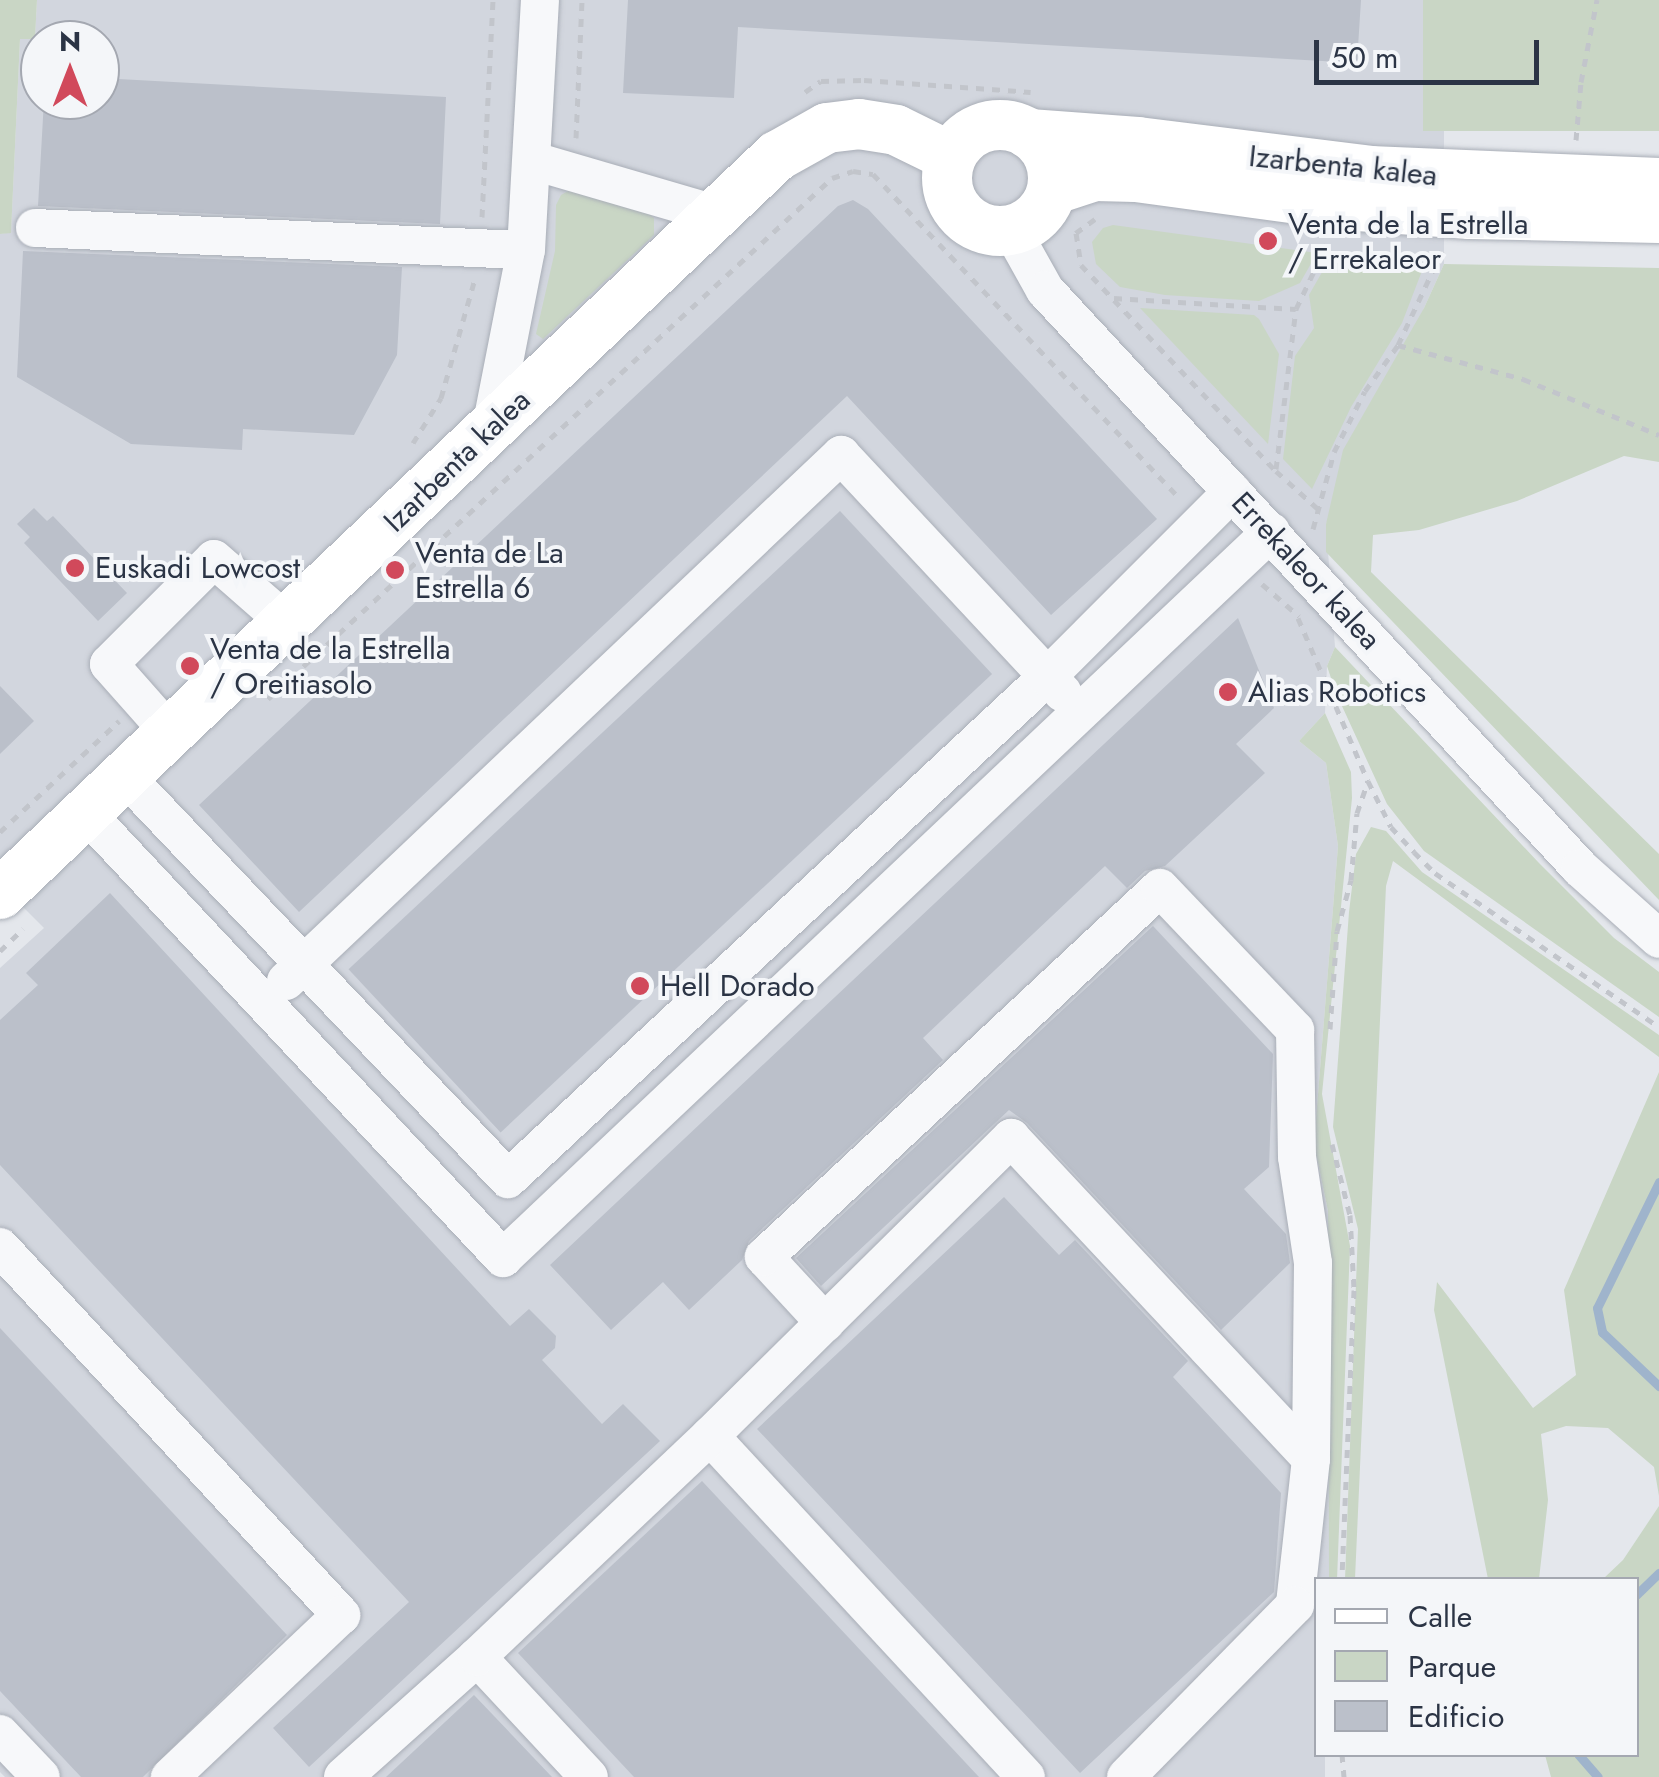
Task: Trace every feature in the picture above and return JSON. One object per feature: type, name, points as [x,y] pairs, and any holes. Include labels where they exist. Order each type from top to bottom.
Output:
[{"type":"main road","name":"Izarbenta kalea","points":[[14,909],[86,814],[125,776],[155,717],[287,624],[777,156],[827,128],[859,124],[896,130],[951,156]]},
{"type":"main road","points":[[1012,127],[1028,134],[1048,155],[1052,190],[1044,208],[1012,231],[988,231],[967,221],[952,203],[946,180],[951,156],[976,131],[1012,127]]},
{"type":"main road","name":"Izarbenta kalea","points":[[1028,134],[1138,142],[1370,171],[1659,182]]},
{"type":"main road","name":"Izarbenta kalea","points":[[1052,190],[1095,176],[1136,178],[1344,205],[1456,240],[1659,218]]},
{"type":"street","points":[[491,428],[526,250],[540,0]]},
{"type":"street","points":[[534,160],[715,214]]},
{"type":"street","points":[[35,228],[526,250]]},
{"type":"street","name":"Errekaleor kalea","points":[[1012,231],[1046,290],[1580,868],[1659,939]]},
{"type":"street","points":[[262,1003],[841,455],[1083,711]]},
{"type":"street","points":[[466,1218],[1047,677],[1232,492]]},
{"type":"street","points":[[86,814],[503,1258],[1271,532]]},
{"type":"street","points":[[155,717],[108,664],[214,559],[287,624]]},
{"type":"street","points":[[125,776],[546,1218]]},
{"type":"street","points":[[825,1322],[764,1257],[1160,888],[1312,1048],[1297,1157],[1313,1263],[1311,1459],[1295,1605],[1126,1777]]},
{"type":"street","points":[[342,1777],[478,1657],[710,1436],[1011,1138],[1311,1459]]},
{"type":"street","points":[[0,1247],[341,1614],[170,1777]]},
{"type":"street","points":[[710,1436],[1026,1777]]},
{"type":"street","points":[[478,1657],[588,1777]]},
{"type":"street","points":[[0,1734],[41,1777]]},
{"type":"path","points":[[407,454],[441,398],[468,317],[481,248],[493,0]]},
{"type":"path","points":[[1576,142],[1581,82],[1597,0]]},
{"type":"path","points":[[267,699],[832,178],[853,171],[873,174],[1202,522]]},
{"type":"path","points":[[1101,214],[1076,233],[1080,266],[1276,471],[1318,509]]},
{"type":"path","points":[[1276,471],[1296,309],[1329,241],[1310,239]]},
{"type":"path","points":[[1421,251],[1456,240]]},
{"type":"path","points":[[1304,567],[1334,452],[1364,391],[1398,344],[1456,240]]},
{"type":"path","points":[[1111,298],[1296,309]]},
{"type":"path","points":[[1398,344],[1522,379],[1659,435]]},
{"type":"path","points":[[1242,563],[1297,615],[1391,827],[1435,872],[1659,1027]]},
{"type":"path","points":[[0,832],[155,717]]},
{"type":"path","points":[[1312,1048],[1351,880],[1357,814],[1368,781]]},
{"type":"path","points":[[0,951],[14,909]]},
{"type":"path","points":[[1329,1133],[1350,1215],[1354,1290],[1342,1577]]},
{"type":"shaded area","points":[[37,0],[1423,0],[1444,129],[1444,264],[1326,524],[1335,647],[1327,666],[1325,713],[1299,741],[1326,763],[1338,846],[1314,1144],[1328,1211],[1332,1428],[1329,1577],[1314,1577],[1314,1757],[1325,1757],[1325,1777],[5,1777],[0,1772],[0,968],[44,928],[0,884],[0,234],[11,232],[20,39],[20,120],[120,120],[120,20],[36,20]]},
{"type":"green space","points":[[0,0],[37,0],[36,20],[20,20],[11,233],[0,234]]},
{"type":"green space","points":[[1423,0],[1659,0],[1659,131],[1423,131]]},
{"type":"green space","points":[[573,188],[641,207],[654,218],[654,235],[543,339],[536,334],[555,251],[556,205],[561,195]]},
{"type":"green space","points":[[1113,225],[1317,253],[1300,283],[1259,301],[1165,295],[1120,287],[1096,264],[1092,242],[1103,228]]},
{"type":"green space","points":[[1333,253],[1425,263],[1402,323],[1351,407],[1312,489],[1283,459],[1295,356],[1314,328],[1309,295]]},
{"type":"green space","points":[[1444,264],[1659,268],[1659,462],[1624,456],[1517,501],[1419,530],[1373,535],[1371,572],[1659,854],[1659,900],[1326,552],[1326,524],[1343,450],[1424,308]]},
{"type":"green space","points":[[1140,308],[1254,315],[1259,319],[1279,354],[1268,444]]},
{"type":"green space","points":[[1335,647],[1539,863],[1614,938],[1659,972],[1659,1017],[1424,851],[1387,804],[1336,693],[1327,666]]},
{"type":"green space","points":[[1325,713],[1351,772],[1352,798],[1322,1094],[1350,1246],[1337,1577],[1329,1577],[1328,1211],[1314,1144],[1338,846],[1326,763],[1299,741]]},
{"type":"green space","points":[[1371,827],[1386,831],[1422,872],[1659,1035],[1659,1057],[1393,861],[1386,886],[1355,1577],[1345,1577],[1358,1229],[1333,1127],[1356,854]]},
{"type":"green space","points":[[1659,1072],[1659,1496],[1654,1467],[1608,1428],[1566,1426],[1541,1434],[1548,1500],[1539,1577],[1488,1577],[1434,1310],[1437,1282],[1533,1408],[1576,1375],[1564,1290]]},
{"type":"green space","points":[[1659,1506],[1659,1777],[1551,1777],[1546,1757],[1639,1757],[1639,1577],[1605,1577],[1623,1560]]},
{"type":"building","points":[[628,0],[1361,0],[1357,63],[738,27],[734,98],[623,93]]},
{"type":"building","points":[[120,79],[446,97],[440,224],[38,206],[43,120],[120,120]]},
{"type":"building","points":[[853,200],[868,209],[1157,519],[1051,615],[847,396],[299,912],[199,805],[838,206]]},
{"type":"building","points":[[23,251],[402,267],[397,355],[354,435],[243,429],[242,450],[131,444],[17,377]]},
{"type":"building","name":"Euskadi Lowcost","points":[[34,508],[47,521],[53,516],[127,593],[98,621],[24,543],[30,537],[17,524]]},
{"type":"building","points":[[840,511],[992,674],[501,1132],[349,969]]},
{"type":"building","points":[[1238,618],[1274,708],[1236,744],[1265,773],[1165,866],[1145,871],[1127,888],[1105,866],[923,1038],[943,1060],[749,1241],[742,1260],[689,1310],[663,1282],[611,1330],[550,1265]]},
{"type":"building","points":[[0,686],[34,721],[0,754]]},
{"type":"building","points":[[110,893],[510,1326],[529,1309],[556,1336],[555,1348],[542,1360],[602,1424],[623,1404],[660,1441],[309,1767],[273,1728],[409,1602],[0,1165],[0,1020],[38,985],[26,973]]},
{"type":"building","points":[[1153,926],[1273,1054],[1269,1167],[1244,1189],[1286,1234],[1290,1263],[1221,1330],[1027,1123],[1009,1110],[821,1286],[796,1258]]},
{"type":"building","points":[[1004,1197],[1059,1255],[1075,1240],[1188,1361],[1173,1377],[1281,1493],[1274,1592],[1080,1773],[757,1429]]},
{"type":"building","points":[[0,1328],[287,1635],[143,1777],[81,1777],[0,1691]]},
{"type":"building","points":[[702,1481],[979,1777],[634,1777],[518,1653]]},
{"type":"building","points":[[474,1695],[552,1777],[386,1777]]},
{"type":"waterway","points":[[1659,1182],[1597,1308],[1602,1332],[1659,1386]]},
{"type":"waterway","points":[[1639,1592],[1659,1573]]},
{"type":"waterway","points":[[1581,1757],[1598,1777]]},
{"type":"place","name":"Venta de la Estrella / Errekaleor","points":[[1268,241]]},
{"type":"place","name":"Euskadi Lowcost","points":[[75,568]]},
{"type":"place","name":"Venta de La Estrella 6","points":[[395,570]]},
{"type":"place","name":"Venta de la Estrella / Oreitiasolo","points":[[190,666]]},
{"type":"place","name":"Alias Robotics","points":[[1228,692]]},
{"type":"place","name":"Hell Dorado","points":[[640,986]]}]
